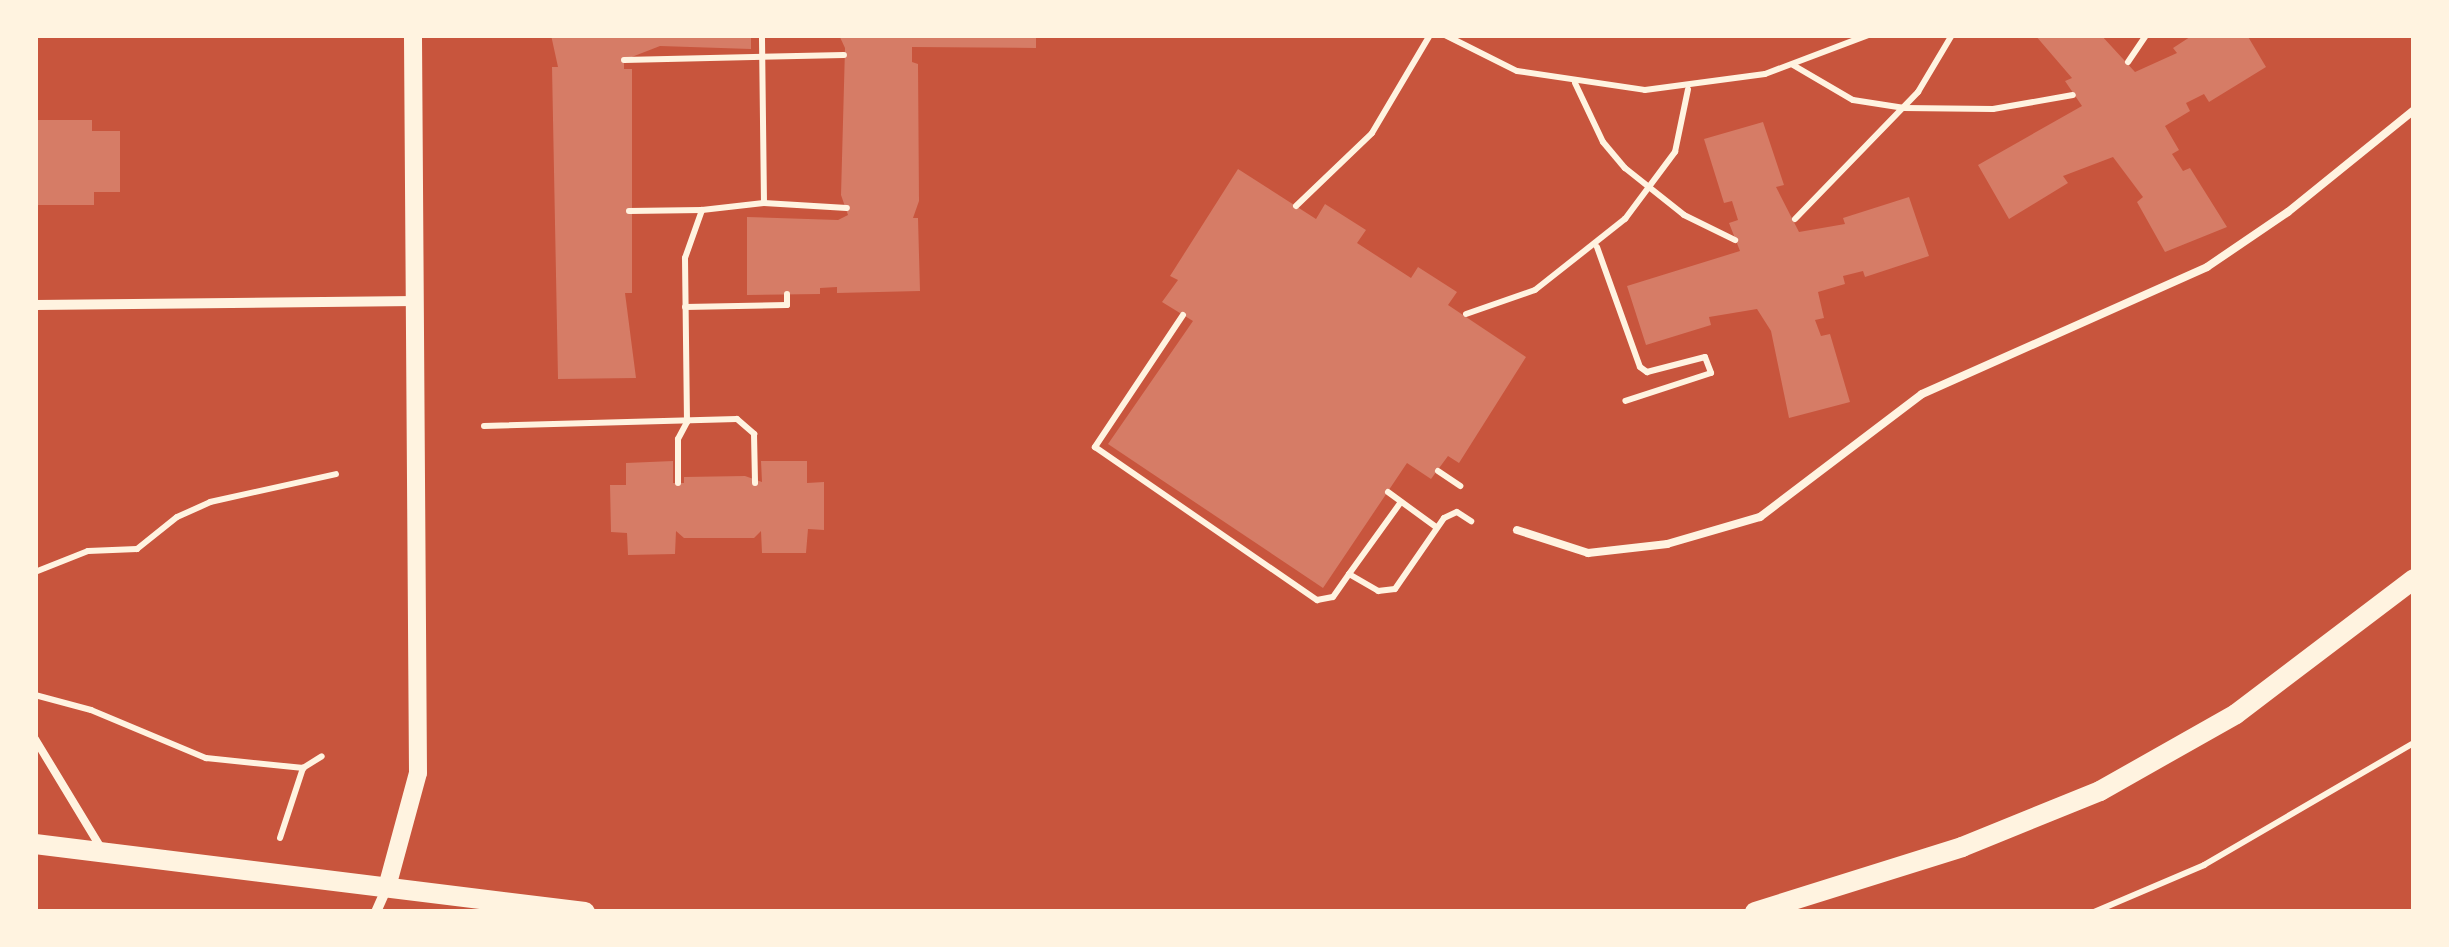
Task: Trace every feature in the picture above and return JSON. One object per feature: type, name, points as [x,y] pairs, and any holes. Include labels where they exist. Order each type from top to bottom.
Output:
[{"type":"main road","points":[[1755,912],[1944,853],[2100,791],[2236,714],[2414,579]]},
{"type":"main road","points":[[35,844],[585,912]]},
{"type":"street","points":[[376,912],[387,886],[418,773],[413,35]]},
{"type":"street","points":[[35,305],[416,301]]},
{"type":"lane","points":[[1517,530],[1588,552],[1667,544],[1760,516],[1922,394],[2208,267],[2288,212],[2414,110]]},
{"type":"lane","points":[[35,739],[103,852]]},
{"type":"path","points":[[762,35],[764,203]]},
{"type":"path","points":[[1296,206],[1372,133],[1430,35]]},
{"type":"path","points":[[1444,35],[1517,71],[1575,83],[1688,90],[1792,65],[1868,35]]},
{"type":"path","points":[[1794,220],[1904,108],[1952,35]]},
{"type":"path","points":[[2128,62],[2146,35]]},
{"type":"path","points":[[624,60],[844,55]]},
{"type":"path","points":[[1792,65],[1853,100],[1904,108],[1994,109],[2073,95]]},
{"type":"path","points":[[1575,83],[1603,142],[1651,190],[1735,240]]},
{"type":"path","points":[[1466,314],[1535,290],[1597,247],[1651,190],[1684,132],[1688,90]]},
{"type":"path","points":[[629,211],[702,210],[764,203],[847,208]]},
{"type":"path","points":[[678,483],[678,439],[687,422],[685,258],[702,210]]},
{"type":"path","points":[[1597,247],[1640,367],[1647,372],[1705,358],[1711,373],[1625,400]]},
{"type":"path","points":[[685,307],[787,305],[787,294]]},
{"type":"path","points":[[1183,315],[1095,447],[1317,600],[1333,596],[1401,502]]},
{"type":"path","points":[[484,426],[737,419],[754,434],[755,483]]},
{"type":"path","points":[[1438,471],[1460,486]]},
{"type":"path","points":[[35,572],[88,551],[137,549],[177,516],[210,502],[336,474]]},
{"type":"path","points":[[1388,492],[1436,527]]},
{"type":"path","points":[[1349,574],[1378,591],[1396,588],[1436,527],[1457,512],[1472,521]]},
{"type":"path","points":[[35,695],[91,710],[206,758],[302,768],[322,756]]},
{"type":"path","points":[[2094,912],[2204,864],[2414,743]]},
{"type":"building","points":[[551,35],[751,35],[751,49],[660,46],[624,60],[624,69],[632,69],[632,293],[625,293],[636,378],[558,379],[552,67],[558,67]]},
{"type":"building","points":[[839,35],[1036,35],[1036,48],[912,47],[912,62],[918,64],[919,201],[913,218],[918,218],[920,291],[837,293],[837,287],[820,288],[820,294],[747,295],[747,217],[838,220],[848,215],[841,195],[845,48]]},
{"type":"building","points":[[2035,35],[2101,35],[2135,72],[2177,53],[2173,48],[2193,35],[2247,35],[2266,67],[2209,102],[2204,94],[2186,103],[2190,111],[2165,126],[2179,150],[2172,154],[2183,171],[2190,168],[2227,227],[2165,252],[2137,202],[2143,197],[2113,157],[2063,176],[2068,183],[2009,219],[1978,165],[2082,106],[2065,81],[2072,78]]},
{"type":"building","points":[[35,120],[92,120],[92,131],[120,131],[120,192],[94,192],[94,205],[35,205]]},
{"type":"building","points":[[1763,122],[1784,185],[1776,187],[1799,232],[1845,224],[1843,218],[1909,197],[1929,256],[1865,277],[1863,271],[1843,276],[1845,284],[1818,292],[1824,318],[1815,320],[1821,336],[1830,334],[1850,402],[1789,418],[1771,331],[1757,309],[1709,317],[1711,325],[1646,345],[1627,286],[1740,251],[1729,223],[1738,220],[1732,201],[1724,203],[1704,139]]},
{"type":"building","points":[[1238,169],[1316,219],[1325,204],[1366,230],[1357,243],[1411,278],[1418,267],[1457,292],[1448,305],[1526,357],[1459,463],[1448,456],[1431,479],[1407,463],[1323,588],[1108,444],[1193,321],[1162,302],[1178,280],[1170,276]]},
{"type":"building","points":[[673,461],[673,483],[684,483],[684,477],[745,476],[762,482],[761,461],[807,461],[807,483],[824,482],[824,530],[808,529],[806,553],[762,553],[761,531],[754,538],[684,538],[676,531],[675,554],[628,555],[627,533],[611,532],[610,485],[626,485],[626,463]]}]
